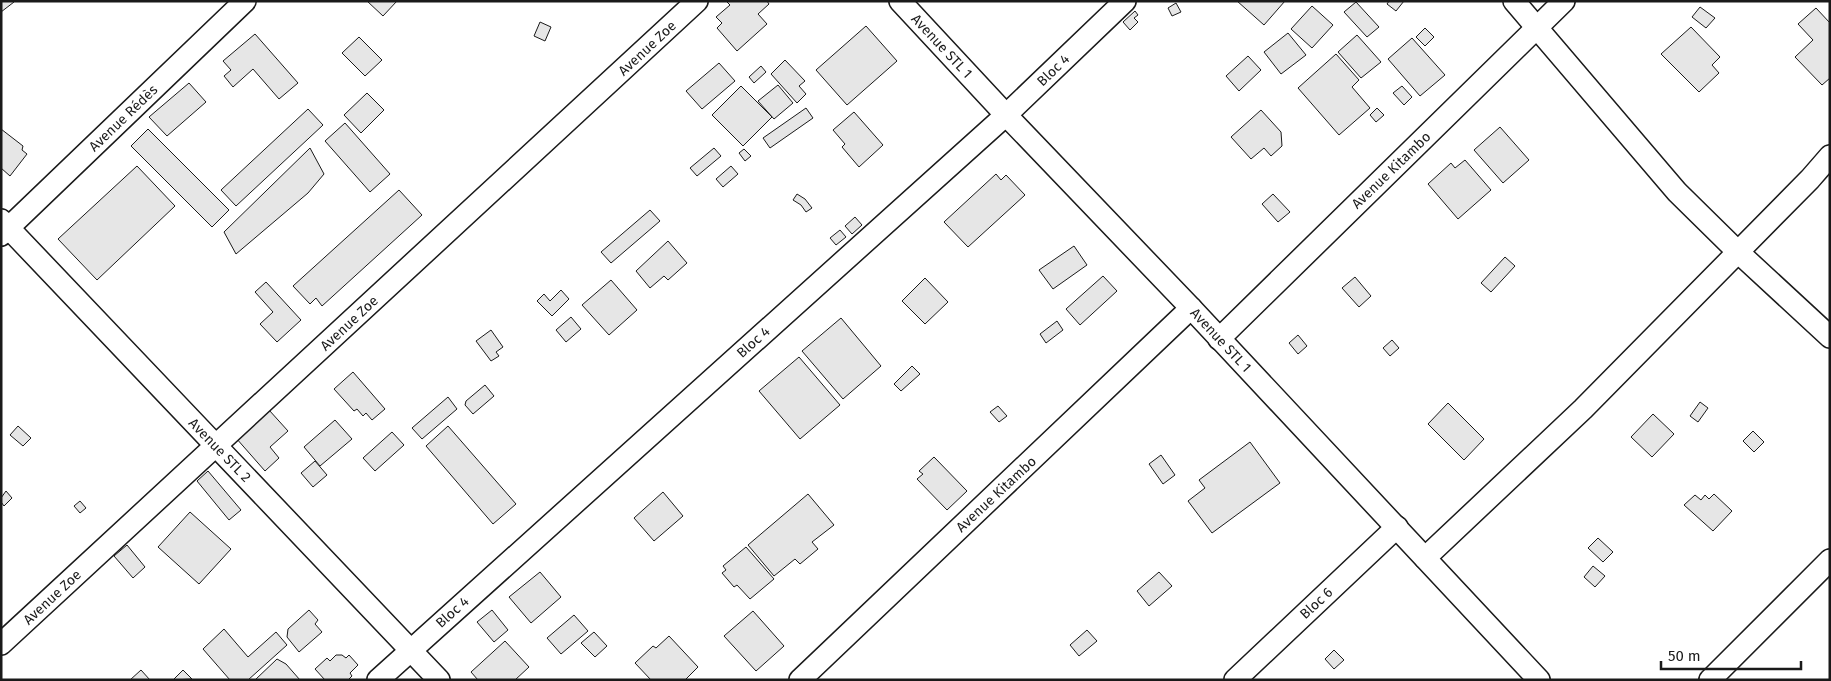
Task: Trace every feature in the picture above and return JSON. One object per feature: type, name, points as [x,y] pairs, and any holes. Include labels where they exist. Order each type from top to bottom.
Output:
[{"type":"street","name":"Avenue Rédès","points":[[4,228],[245,1]]},
{"type":"street","name":"Avenue Zoe","points":[[1,644],[697,1]]},
{"type":"street","name":"Avenue STL 1","points":[[900,1],[1191,308],[1539,680]]},
{"type":"street","name":"Bloc 4","points":[[378,680],[1006,115],[1125,1]]},
{"type":"street","points":[[1514,1],[1677,192],[1738,252],[1830,337]]},
{"type":"street","name":"Avenue Kitambo","points":[[1219,339],[1564,1]]},
{"type":"street","points":[[1425,558],[1583,409],[1810,179],[1830,156]]},
{"type":"street","name":"Avenue STL 2","points":[[4,228],[439,680]]},
{"type":"street","name":"Avenue Kitambo","points":[[800,680],[1191,308]]},
{"type":"street","name":"Bloc 6","points":[[1234,680],[1397,527]]},
{"type":"street","points":[[1710,680],[1830,560]]},
{"type":"building","points":[[1,1],[13,1],[14,2],[1,12]]},
{"type":"building","points":[[367,1],[397,1],[383,16]]},
{"type":"building","points":[[726,1],[767,1],[769,4],[758,14],[767,24],[737,51],[717,28],[722,23],[716,17],[730,5]]},
{"type":"building","points":[[1237,1],[1285,1],[1264,25]]},
{"type":"building","points":[[1389,1],[1404,1],[1396,11],[1387,4]]},
{"type":"building","points":[[1356,2],[1379,27],[1367,37],[1344,12]]},
{"type":"building","points":[[1176,3],[1181,12],[1172,16],[1168,8]]},
{"type":"building","points":[[1312,6],[1333,25],[1312,48],[1291,29]]},
{"type":"building","points":[[1700,7],[1715,18],[1706,28],[1692,17]]},
{"type":"building","points":[[1816,8],[1830,23],[1830,78],[1822,85],[1795,57],[1813,40],[1798,24]]},
{"type":"building","points":[[1135,11],[1138,15],[1134,18],[1138,22],[1130,30],[1123,22]]},
{"type":"building","points":[[540,22],[551,27],[545,41],[534,36]]},
{"type":"building","points":[[866,26],[897,61],[847,105],[816,70]]},
{"type":"building","points":[[1691,27],[1720,57],[1712,65],[1719,73],[1699,92],[1661,54]]},
{"type":"building","points":[[1425,28],[1434,37],[1425,46],[1416,37]]},
{"type":"building","points":[[1288,33],[1306,55],[1281,74],[1264,52]]},
{"type":"building","points":[[255,34],[298,83],[279,99],[253,69],[233,87],[224,76],[231,70],[223,61]]},
{"type":"building","points":[[1357,35],[1381,62],[1361,78],[1338,52]]},
{"type":"building","points":[[359,37],[382,60],[365,76],[342,53]]},
{"type":"building","points":[[1412,38],[1445,75],[1420,96],[1388,59]]},
{"type":"building","points":[[1336,54],[1359,80],[1352,87],[1370,108],[1339,135],[1298,88]]},
{"type":"building","points":[[1248,56],[1261,70],[1239,91],[1226,76]]},
{"type":"building","points":[[785,60],[805,81],[799,86],[806,94],[797,103],[771,74]]},
{"type":"building","points":[[719,63],[735,81],[702,109],[686,91]]},
{"type":"building","points":[[761,66],[766,72],[754,83],[749,77]]},
{"type":"building","points":[[189,83],[206,102],[167,136],[149,117]]},
{"type":"building","points":[[778,85],[793,103],[774,119],[758,101]]},
{"type":"building","points":[[741,86],[772,117],[743,146],[712,115]]},
{"type":"building","points":[[1402,86],[1412,97],[1404,105],[1393,93]]},
{"type":"building","points":[[367,93],[384,110],[361,133],[344,115]]},
{"type":"building","points":[[806,108],[813,118],[770,148],[763,138]]},
{"type":"building","points":[[1377,108],[1384,115],[1376,122],[1370,115]]},
{"type":"building","points":[[308,109],[323,125],[236,206],[221,190]]},
{"type":"building","points":[[1261,110],[1281,132],[1282,146],[1271,156],[1264,148],[1251,159],[1231,137]]},
{"type":"building","points":[[854,112],[883,145],[859,167],[842,147],[845,144],[833,130]]},
{"type":"building","points":[[345,123],[390,174],[370,192],[325,141]]},
{"type":"building","points":[[1500,127],[1529,160],[1503,183],[1474,150]]},
{"type":"building","points":[[1,129],[23,146],[22,150],[27,154],[10,176],[1,168]]},
{"type":"building","points":[[148,129],[229,210],[212,227],[131,146]]},
{"type":"building","points":[[310,148],[324,174],[308,193],[236,254],[224,232]]},
{"type":"building","points":[[714,148],[721,156],[697,176],[690,168]]},
{"type":"building","points":[[744,149],[751,156],[745,161],[739,153]]},
{"type":"building","points":[[1465,160],[1491,190],[1458,219],[1428,184],[1451,163],[1455,168]]},
{"type":"building","points":[[137,166],[175,206],[97,280],[58,239]]},
{"type":"building","points":[[731,166],[738,174],[723,187],[716,179]]},
{"type":"building","points":[[996,174],[1001,180],[1006,175],[1025,195],[968,247],[944,222]]},
{"type":"building","points":[[399,190],[422,215],[322,306],[316,298],[310,304],[293,286]]},
{"type":"building","points":[[797,194],[805,199],[812,208],[806,212],[801,205],[793,200]]},
{"type":"building","points":[[1273,194],[1290,212],[1278,222],[1262,204]]},
{"type":"building","points":[[650,210],[660,221],[611,263],[601,252]]},
{"type":"building","points":[[855,217],[862,225],[852,234],[845,226]]},
{"type":"building","points":[[840,230],[846,237],[836,245],[830,238]]},
{"type":"building","points":[[668,241],[687,263],[668,280],[664,276],[650,288],[636,271]]},
{"type":"building","points":[[1074,246],[1087,265],[1053,289],[1039,270]]},
{"type":"building","points":[[1505,257],[1515,266],[1491,292],[1481,283]]},
{"type":"building","points":[[1103,276],[1117,291],[1080,325],[1066,309]]},
{"type":"building","points":[[1355,277],[1371,296],[1359,307],[1342,288]]},
{"type":"building","points":[[925,278],[948,302],[925,324],[902,301]]},
{"type":"building","points":[[611,280],[637,310],[609,335],[582,305]]},
{"type":"building","points":[[266,282],[301,320],[277,342],[260,324],[273,312],[255,292]]},
{"type":"building","points":[[561,290],[569,299],[552,316],[537,301],[544,294],[550,301]]},
{"type":"building","points":[[571,317],[581,329],[566,342],[556,330]]},
{"type":"building","points":[[841,318],[881,366],[843,399],[802,351]]},
{"type":"building","points":[[1057,321],[1063,330],[1046,343],[1040,334]]},
{"type":"building","points":[[491,330],[503,347],[496,352],[499,356],[491,361],[476,341]]},
{"type":"building","points":[[1298,335],[1307,346],[1298,354],[1289,343]]},
{"type":"building","points":[[1392,340],[1399,348],[1390,356],[1383,348]]},
{"type":"building","points":[[799,357],[840,405],[800,439],[759,391]]},
{"type":"building","points":[[912,366],[920,374],[901,391],[894,384]]},
{"type":"building","points":[[353,372],[385,409],[372,420],[366,413],[363,416],[357,409],[354,411],[334,389]]},
{"type":"building","points":[[485,385],[494,396],[473,414],[465,405],[466,401]]},
{"type":"building","points":[[448,397],[457,409],[422,439],[412,428]]},
{"type":"building","points":[[1700,402],[1708,408],[1698,422],[1690,416]]},
{"type":"building","points":[[1448,403],[1484,439],[1464,460],[1428,424]]},
{"type":"building","points":[[998,406],[1007,416],[999,422],[990,412]]},
{"type":"building","points":[[269,410],[288,431],[270,447],[279,458],[265,471],[236,438]]},
{"type":"building","points":[[1653,414],[1674,434],[1652,457],[1631,437]]},
{"type":"building","points":[[335,420],[352,439],[320,466],[304,447]]},
{"type":"building","points":[[18,426],[31,438],[23,446],[10,435]]},
{"type":"building","points":[[448,426],[516,504],[493,524],[426,446]]},
{"type":"building","points":[[1753,431],[1764,442],[1754,452],[1743,441]]},
{"type":"building","points":[[392,432],[404,445],[375,471],[363,458]]},
{"type":"building","points":[[1250,442],[1280,483],[1212,533],[1188,501],[1205,488],[1199,480]]},
{"type":"building","points":[[1161,455],[1175,475],[1163,484],[1149,464]]},
{"type":"building","points":[[934,457],[967,491],[947,510],[917,479],[923,474],[919,471]]},
{"type":"building","points":[[315,461],[327,475],[313,487],[301,473]]},
{"type":"building","points":[[208,471],[241,510],[229,520],[197,481]]},
{"type":"building","points":[[6,491],[12,498],[4,506],[1,498]]},
{"type":"building","points":[[663,492],[683,516],[654,541],[634,518]]},
{"type":"building","points":[[808,494],[834,525],[812,542],[818,549],[800,564],[795,559],[774,576],[748,545]]},
{"type":"building","points":[[1714,494],[1732,511],[1713,531],[1684,505],[1695,495],[1701,500],[1705,495],[1709,499]]},
{"type":"building","points":[[80,501],[86,508],[80,513],[74,506]]},
{"type":"building","points":[[190,512],[231,549],[199,584],[158,547]]},
{"type":"building","points":[[1598,538],[1613,552],[1603,562],[1588,548]]},
{"type":"building","points":[[127,545],[145,567],[133,578],[114,556]]},
{"type":"building","points":[[746,547],[774,579],[750,599],[737,585],[734,587],[722,573],[726,570],[723,566]]},
{"type":"building","points":[[1593,566],[1605,576],[1595,587],[1584,577]]},
{"type":"building","points":[[540,572],[561,597],[531,623],[509,597]]},
{"type":"building","points":[[1159,572],[1172,586],[1149,606],[1137,591]]},
{"type":"building","points":[[309,610],[318,620],[315,624],[322,632],[299,652],[287,637],[288,629]]},
{"type":"building","points":[[492,610],[508,630],[494,642],[477,622]]},
{"type":"building","points":[[753,611],[784,646],[756,671],[724,636]]},
{"type":"building","points":[[574,615],[588,631],[561,654],[547,638]]},
{"type":"building","points":[[224,629],[248,657],[276,632],[287,645],[248,680],[230,680],[203,649]]},
{"type":"building","points":[[1087,630],[1097,641],[1079,656],[1070,645]]},
{"type":"building","points":[[594,632],[607,646],[595,657],[581,643]]},
{"type":"building","points":[[669,636],[698,667],[685,680],[651,680],[635,663],[653,646],[656,648]]},
{"type":"building","points":[[505,641],[529,667],[515,680],[478,680],[471,672]]},
{"type":"building","points":[[1334,650],[1344,660],[1334,669],[1325,659]]},
{"type":"building","points":[[336,655],[342,655],[346,658],[349,655],[358,665],[350,673],[352,676],[348,680],[325,680],[315,669],[327,658],[330,661]]},
{"type":"building","points":[[277,659],[286,664],[300,680],[255,680]]},
{"type":"building","points":[[141,670],[150,680],[130,680]]},
{"type":"building","points":[[183,670],[192,679],[173,680]]}]
